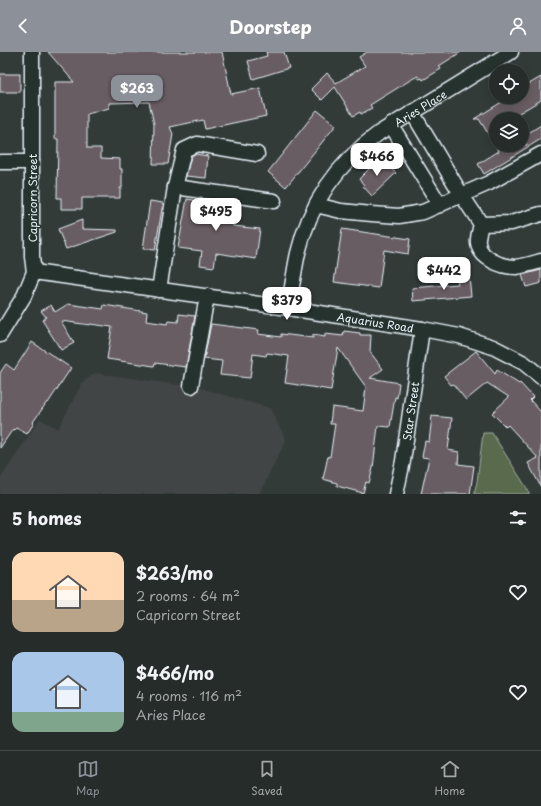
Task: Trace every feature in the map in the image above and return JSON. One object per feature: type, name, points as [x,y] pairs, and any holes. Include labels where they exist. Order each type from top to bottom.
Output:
[{"type":"street","name":"Capricorn Street","points":[[0,335],[24,296],[34,272],[32,257],[32,52]]},
{"type":"street","name":"Aries Place","points":[[288,308],[298,253],[307,225],[316,205],[333,177],[345,162],[361,147],[391,125],[511,52]]},
{"type":"street","points":[[412,112],[461,194],[481,224],[478,243],[481,251],[488,259],[503,265],[517,267],[541,261]]},
{"type":"street","points":[[391,125],[440,205]]},
{"type":"street","points":[[159,290],[175,187],[184,150],[197,144],[257,154]]},
{"type":"street","points":[[316,205],[341,211],[399,216],[423,212],[489,183],[541,154]]},
{"type":"street","points":[[0,162],[32,162]]},
{"type":"street","points":[[175,187],[274,201]]},
{"type":"street","points":[[481,224],[511,223],[541,214]]},
{"type":"street","name":"Aquarius Road","points":[[34,272],[288,308],[459,336],[493,347],[524,363],[541,377]]},
{"type":"street","points":[[191,386],[207,296]]},
{"type":"street","name":"Star Street","points":[[396,494],[404,453],[422,329]]},
{"type":"shaded area","points":[[95,373],[200,388],[270,408],[286,440],[259,494],[0,494],[0,479],[40,419],[58,429],[82,383]]},
{"type":"green space","points":[[483,433],[492,433],[528,490],[529,494],[474,494],[477,482]]},
{"type":"building","points":[[48,52],[222,52],[231,94],[260,88],[266,116],[205,129],[203,120],[170,127],[173,134],[168,164],[153,164],[154,124],[149,102],[109,103],[109,108],[87,114],[87,148],[101,148],[101,158],[120,159],[120,169],[122,169],[122,188],[120,188],[120,198],[82,198],[82,209],[61,209],[61,198],[57,198],[58,139],[55,139],[55,82],[74,82]]},
{"type":"building","points":[[266,52],[284,52],[289,68],[253,79],[248,61],[267,56]]},
{"type":"building","points":[[367,52],[461,52],[439,66],[441,69],[423,80],[422,78],[419,79],[418,76],[412,79],[370,105],[372,108],[361,114],[360,112],[353,116],[335,87],[322,100],[311,89],[327,73],[336,83],[365,66],[359,57]]},
{"type":"building","points":[[0,74],[20,74],[20,92],[0,92]]},
{"type":"building","points":[[541,77],[541,100],[521,112],[489,112],[489,135],[479,119],[474,119],[499,104],[529,104],[529,84]]},
{"type":"building","points":[[317,110],[336,125],[286,187],[268,172]]},
{"type":"building","points":[[541,125],[541,139],[529,146],[529,133]]},
{"type":"building","points":[[497,152],[520,152],[484,174],[478,164]]},
{"type":"building","points":[[195,154],[208,156],[206,178],[186,176],[191,156]]},
{"type":"building","points":[[379,159],[396,173],[372,196],[359,179]]},
{"type":"building","points":[[187,199],[235,206],[233,226],[260,229],[256,259],[216,253],[214,267],[200,265],[202,251],[178,248]]},
{"type":"building","points":[[150,201],[163,203],[155,250],[143,249]]},
{"type":"building","points":[[82,220],[82,229],[117,230],[117,232],[66,249],[58,229]]},
{"type":"building","points":[[342,229],[410,239],[408,254],[384,250],[379,288],[334,282]]},
{"type":"building","points":[[541,270],[541,283],[526,287],[522,275]]},
{"type":"building","points":[[469,276],[471,296],[413,301],[412,288],[458,284],[457,277]]},
{"type":"building","points":[[68,304],[103,309],[104,305],[147,312],[146,321],[167,324],[168,321],[178,322],[179,314],[195,316],[186,367],[155,363],[154,366],[107,359],[112,327],[90,324],[61,321],[74,343],[61,350],[42,320],[46,317],[41,311],[51,305],[55,312]]},
{"type":"building","points":[[211,324],[259,330],[258,334],[281,337],[281,334],[313,338],[313,335],[325,337],[325,334],[343,336],[344,331],[360,333],[360,335],[371,335],[370,352],[383,369],[370,378],[399,383],[390,427],[378,426],[373,468],[369,483],[366,482],[363,493],[337,486],[337,483],[323,479],[328,456],[330,457],[335,424],[330,424],[332,407],[363,411],[366,387],[338,348],[331,390],[285,383],[289,356],[267,353],[266,356],[253,354],[250,378],[220,375],[222,361],[204,359]]},
{"type":"building","points":[[32,342],[71,368],[48,403],[47,402],[33,422],[34,423],[27,434],[16,428],[14,430],[13,429],[0,448],[0,373],[6,364],[14,370]]},
{"type":"building","points":[[476,351],[495,374],[497,370],[519,384],[520,383],[533,397],[530,400],[541,412],[541,487],[528,463],[538,458],[508,425],[506,427],[492,413],[509,397],[487,383],[466,400],[453,384],[451,385],[444,376]]},
{"type":"building","points":[[432,416],[452,418],[448,450],[459,452],[458,464],[474,466],[470,494],[421,494],[429,458],[422,457],[425,441],[429,442]]}]
